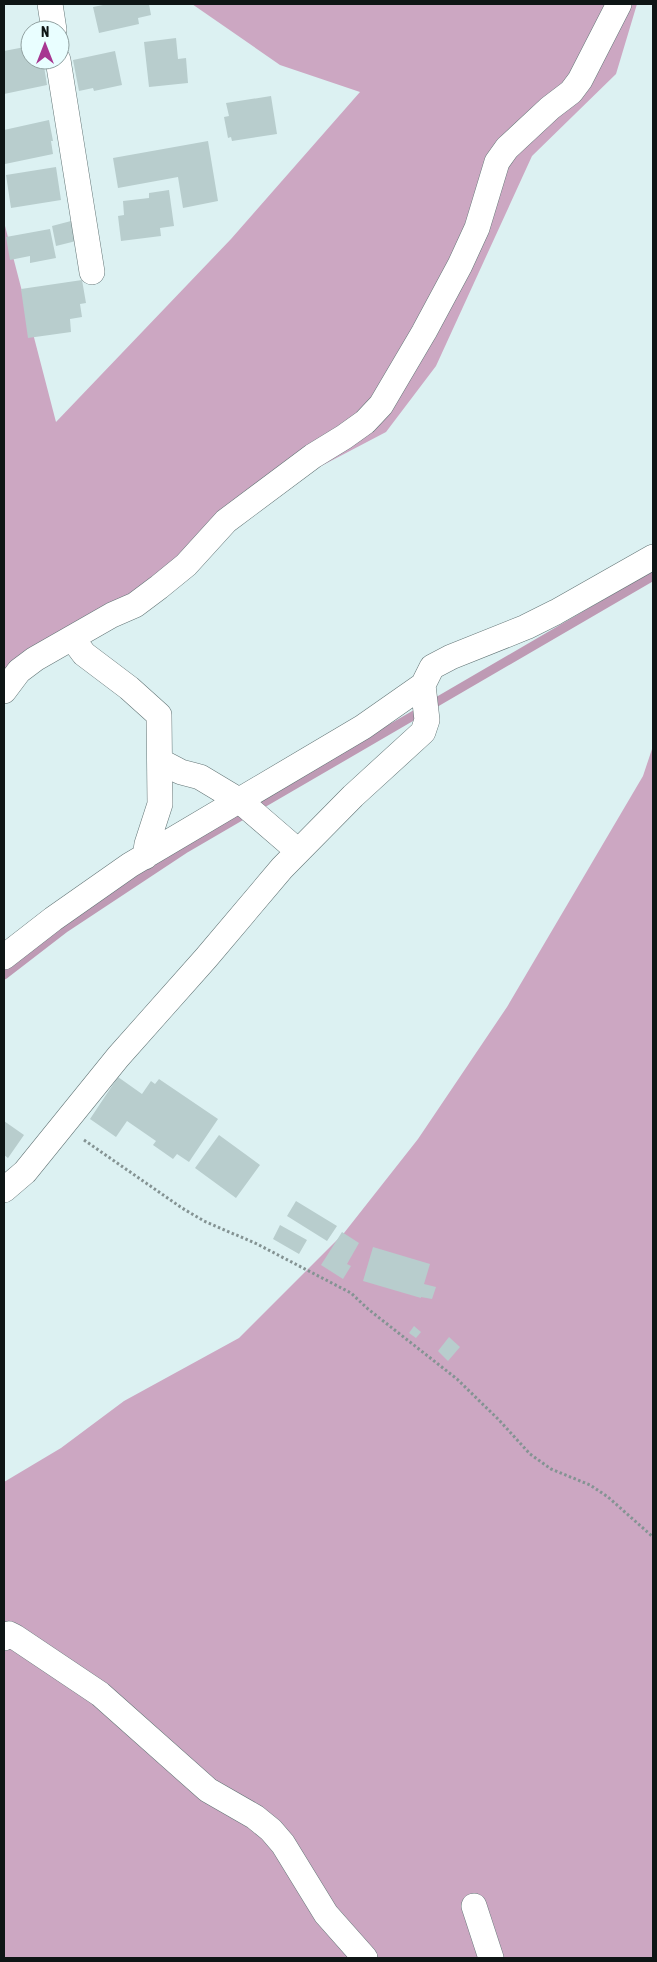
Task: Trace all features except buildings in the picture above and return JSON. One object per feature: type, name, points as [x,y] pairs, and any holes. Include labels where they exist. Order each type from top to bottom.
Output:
[{"type":"street","points":[[50,4],[52,20]]},
{"type":"street","points":[[4,692],[19,672],[35,659],[135,605],[159,587],[186,565],[226,521],[313,456],[365,422],[381,405],[424,332],[460,265],[477,228],[496,162],[550,108],[571,92],[580,80],[619,4]]},
{"type":"street","points":[[60,70],[92,272]]},
{"type":"street","points":[[4,957],[92,891],[363,727],[423,685],[432,667],[451,657],[526,628],[653,557]]},
{"type":"street","points":[[72,638],[84,654],[159,715],[160,804],[147,844],[146,857]]},
{"type":"street","points":[[4,1190],[25,1172],[118,1057],[298,851],[353,796],[422,732],[427,720],[423,685]]},
{"type":"street","points":[[160,761],[181,772],[200,777],[240,801],[298,851]]},
{"type":"street","points":[[4,1638],[9,1634],[15,1637],[100,1694],[208,1790],[254,1817],[271,1830],[284,1844],[326,1914],[365,1958]]},
{"type":"street","points":[[474,1906],[492,1958]]},
{"type":"path","points":[[60,1129],[81,1138],[182,1208],[204,1221],[257,1244],[351,1293],[368,1309],[457,1379],[499,1420],[530,1454],[551,1469],[590,1485],[608,1497],[653,1537]]},
{"type":"shaded area","points":[[192,4],[637,4],[616,74],[532,156],[436,366],[386,432],[266,495],[41,660],[4,705],[4,222],[56,422],[231,239],[360,92],[280,65]]},
{"type":"shaded area","points":[[653,746],[653,1958],[4,1958],[4,1482],[61,1448],[124,1401],[239,1338],[344,1233],[418,1139],[507,1007],[643,776]]},
{"type":"waterway","points":[[4,975],[65,928],[186,848],[653,576]]}]
